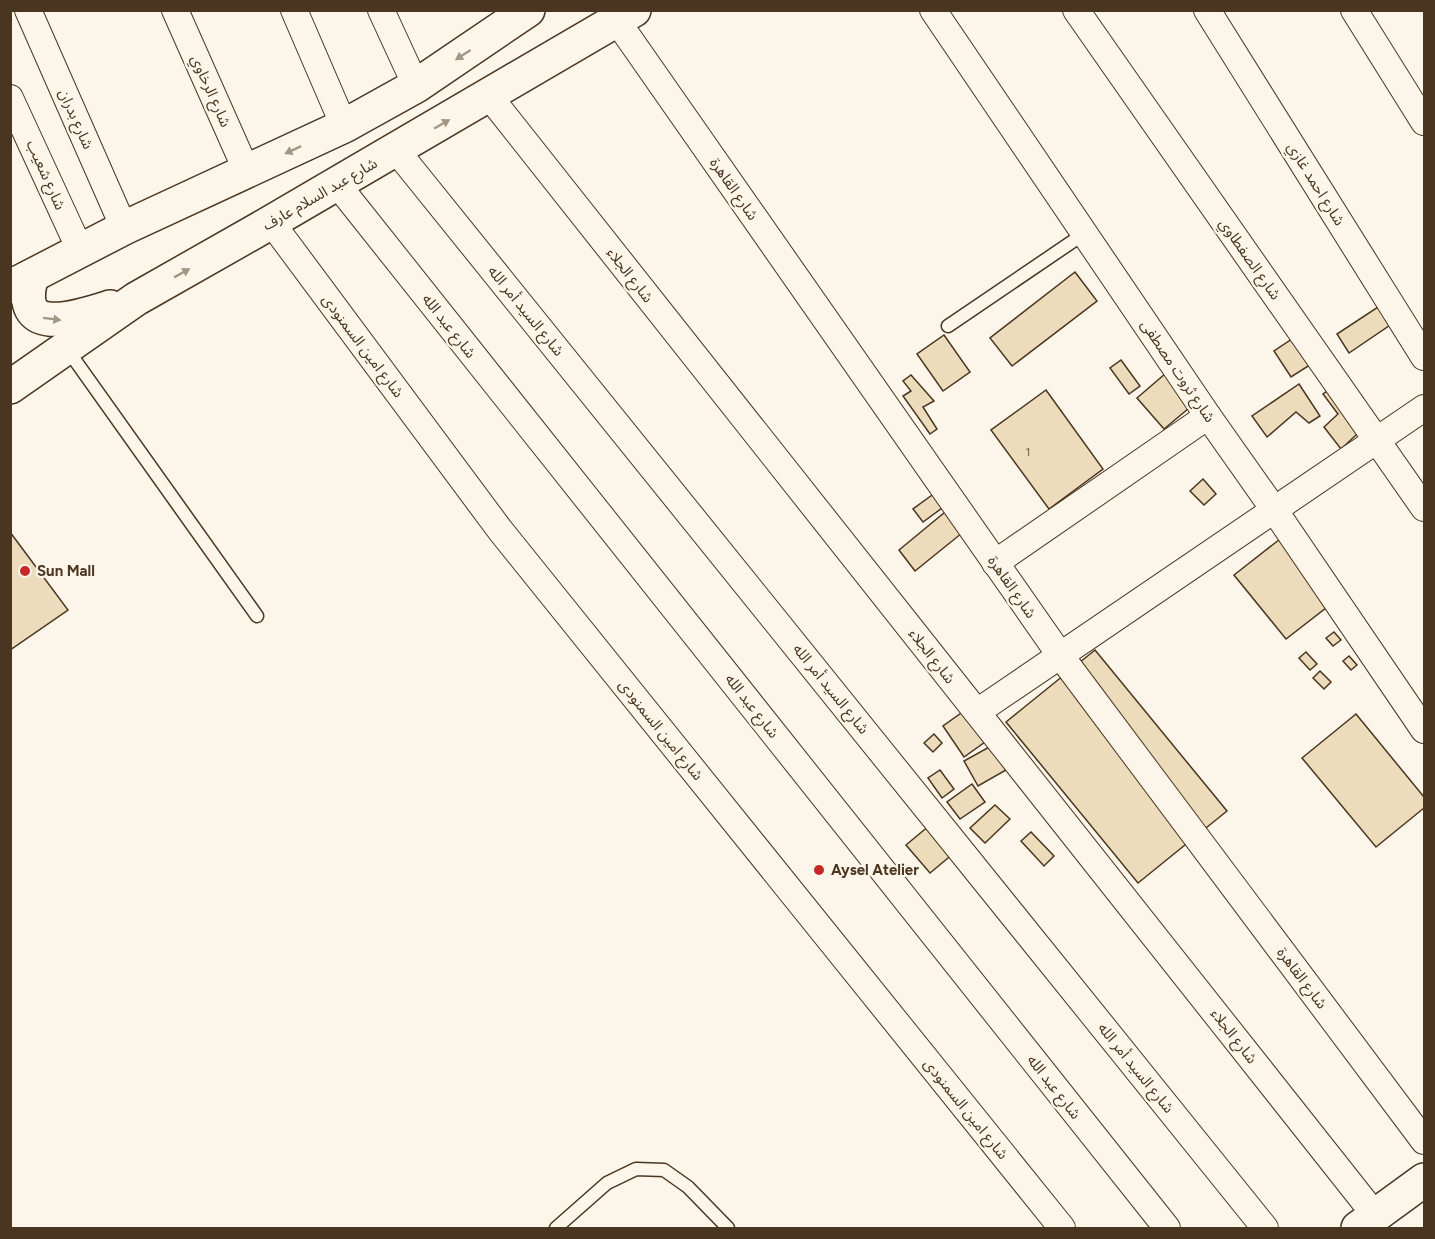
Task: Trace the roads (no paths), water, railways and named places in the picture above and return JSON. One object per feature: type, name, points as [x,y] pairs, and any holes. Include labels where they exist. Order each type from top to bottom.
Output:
[{"type":"main road","points":[[136,299],[80,317],[58,321],[45,320],[35,313],[28,302],[28,290],[21,281],[124,228],[344,126],[416,86],[493,21],[528,10]]},
{"type":"main road","name":"شارع عبد السلام عارف","points":[[10,387],[136,299],[626,16]]},
{"type":"main road","points":[[1367,1222],[1425,1180]]},
{"type":"street","name":"شارع بدران","points":[[28,10],[124,228]]},
{"type":"street","name":"شارع الرخاوي","points":[[175,10],[248,172]]},
{"type":"street","points":[[294,10],[344,126]]},
{"type":"street","points":[[381,10],[416,86]]},
{"type":"street","name":"شارع ثروت مصطفى","points":[[933,10],[1208,416],[1425,730]]},
{"type":"street","name":"شارع الصفطاوي","points":[[1076,10],[1425,508]]},
{"type":"street","name":"شارع احمد غازي","points":[[1207,10],[1425,357]]},
{"type":"street","points":[[1354,10],[1425,122]]},
{"type":"street","name":"شارع القاهرة","points":[[626,16],[995,563],[1060,655],[1425,1141]]},
{"type":"street","name":"شارع الجلاء","points":[[489,96],[977,712],[1367,1222]]},
{"type":"street","name":"شارع شعيب","points":[[10,98],[81,252]]},
{"type":"street","name":"شارع السيد أمر الله","points":[[396,150],[1265,1228]]},
{"type":"street","name":"شارع عبد الله","points":[[337,184],[1167,1228]]},
{"type":"street","name":"شارع امين السمنودى","points":[[271,222],[513,548],[1062,1228]]},
{"type":"street","points":[[977,712],[1425,408]]},
{"type":"street","points":[[995,563],[1208,416]]},
{"type":"lane","points":[[948,326],[1085,233]]},
{"type":"lane","points":[[66,348],[257,616]]},
{"type":"lane","points":[[556,1228],[608,1183],[636,1169],[664,1170],[688,1187],[728,1228]]},
{"type":"place","name":"Sun Mall","points":[[25,571]]},
{"type":"place","name":"Aysel Atelier","points":[[819,870]]}]
